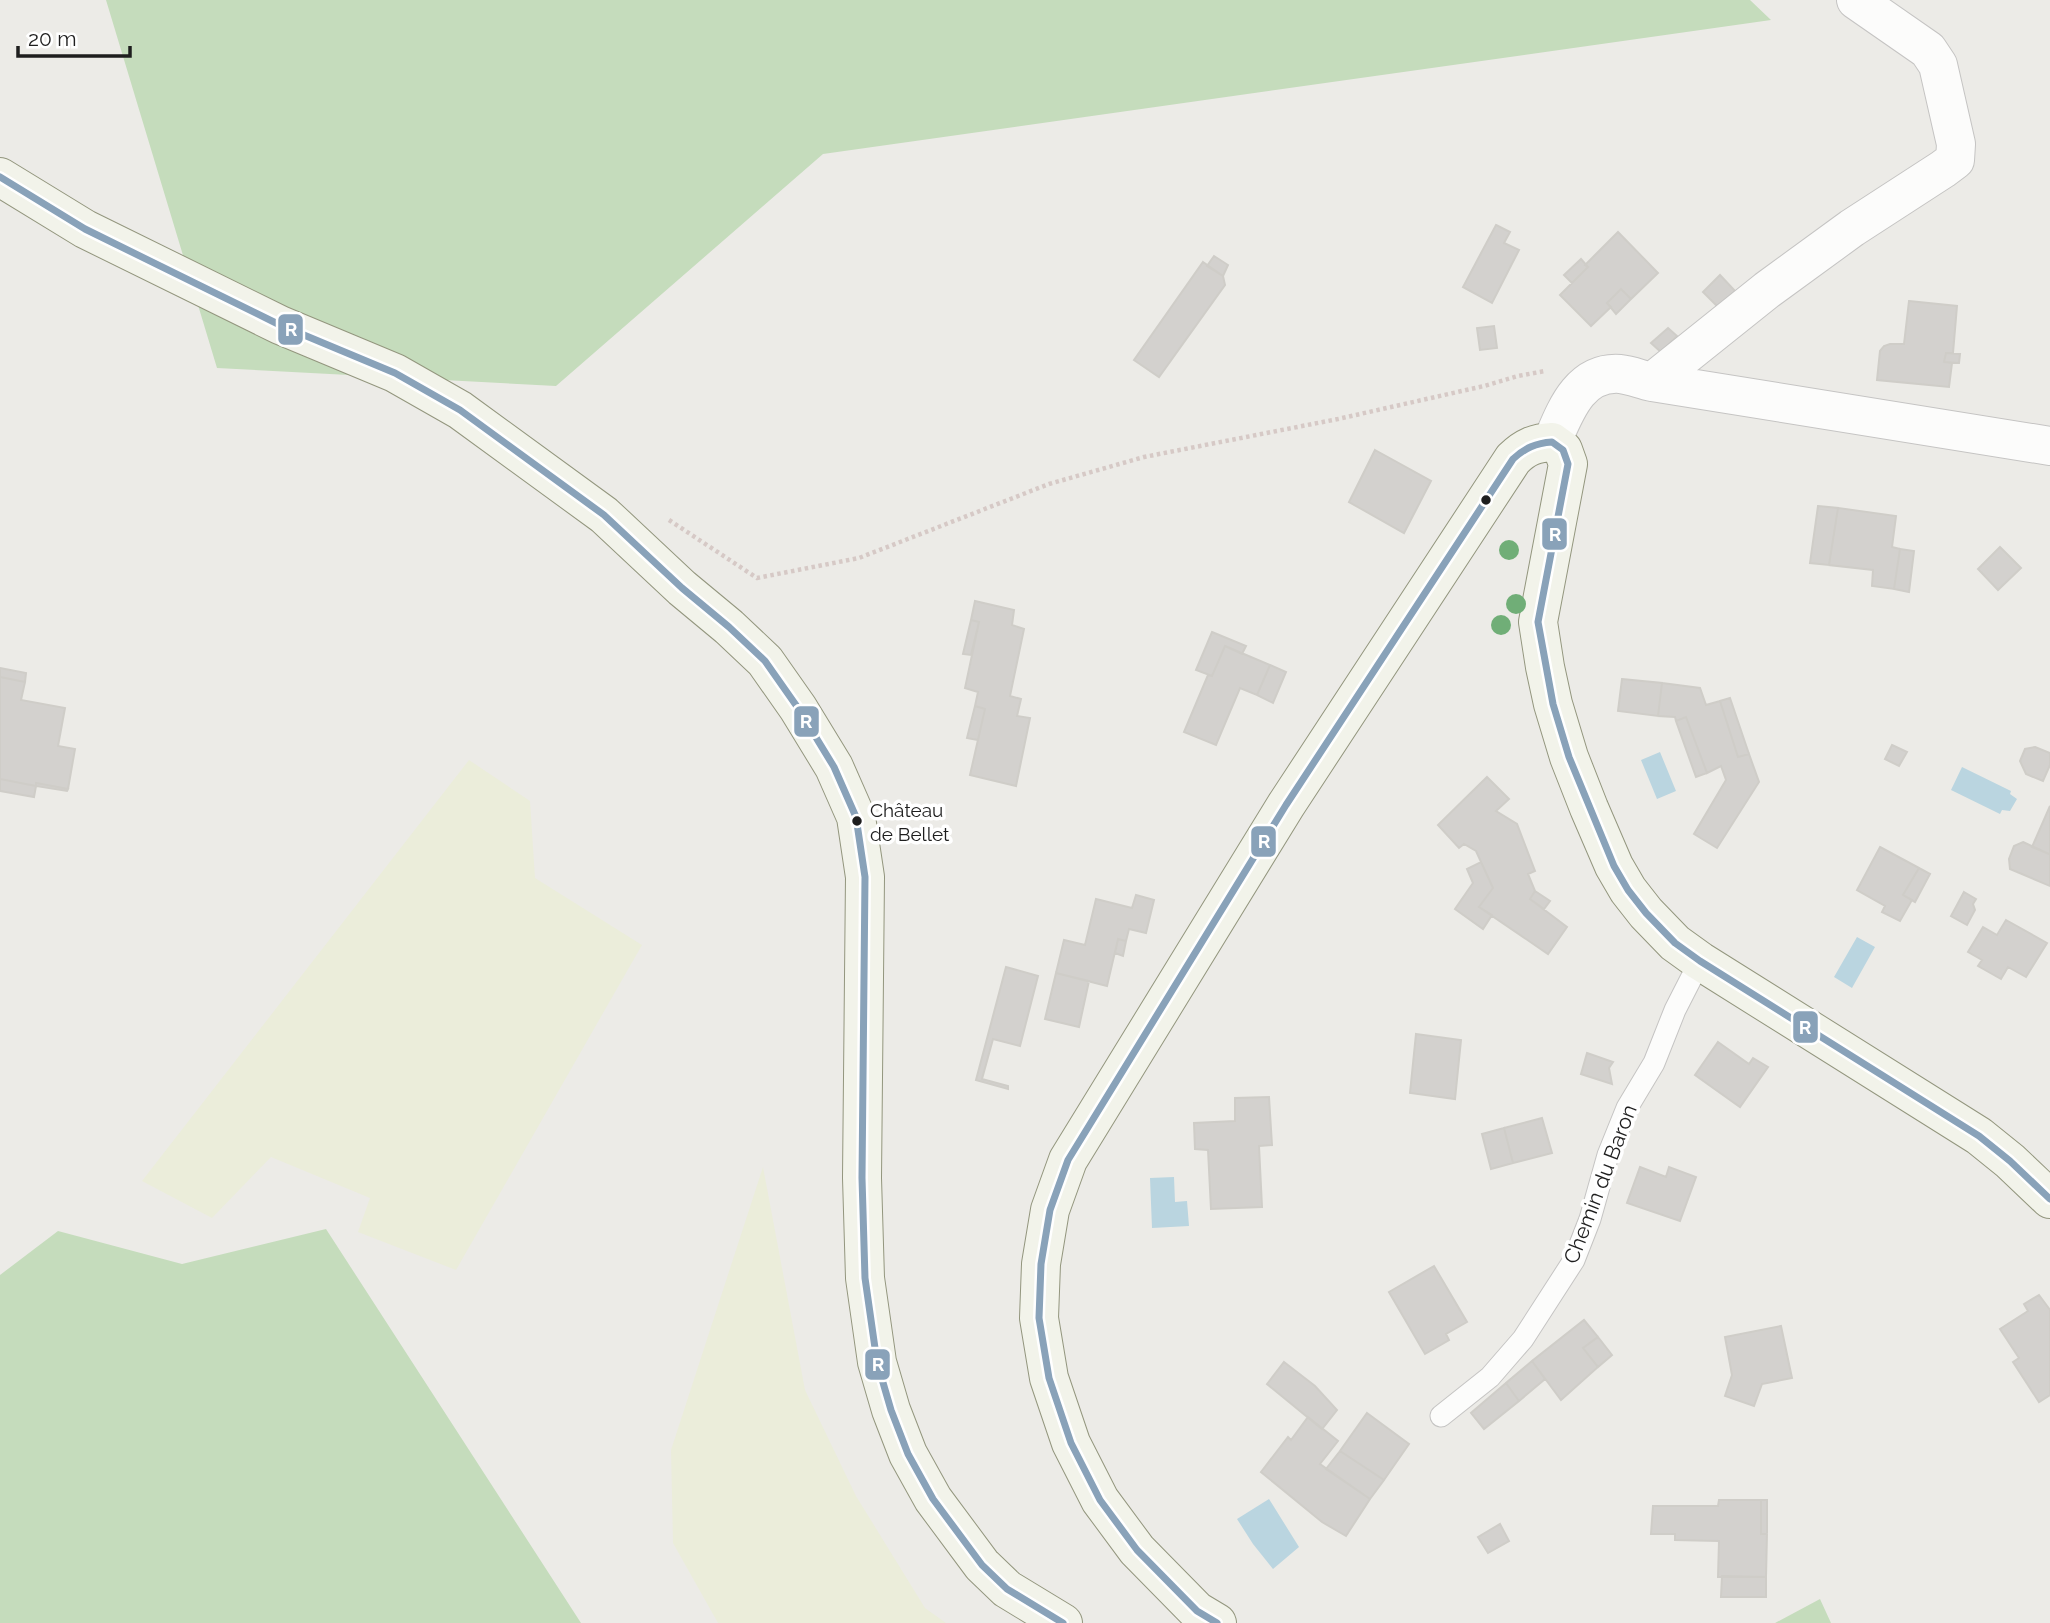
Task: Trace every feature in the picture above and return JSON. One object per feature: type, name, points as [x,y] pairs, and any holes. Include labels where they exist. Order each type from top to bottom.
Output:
[{"type":"street","points":[[1653,383],[1767,290],[1852,228],[1955,160],[1956,144],[1938,65],[1928,50],[1856,0]]},
{"type":"street","points":[[0,177],[85,229],[280,325],[395,373],[460,410],[604,515],[765,661],[834,767],[856,817],[865,877],[862,1178],[865,1278],[877,1362],[891,1410],[908,1454],[933,1499],[982,1565],[1007,1589],[1063,1623]]},
{"type":"street","points":[[1552,442],[1568,405],[1582,386],[1597,378],[1619,374],[1653,383],[2050,446]]},
{"type":"street","points":[[1217,1623],[1197,1611],[1137,1550],[1100,1500],[1071,1443],[1049,1378],[1039,1318],[1041,1265],[1050,1210],[1068,1160],[1286,805],[1513,459],[1524,448],[1536,443],[1552,442],[1563,450],[1568,464],[1538,622],[1545,667],[1569,757],[1588,808],[1628,890],[1675,943],[1979,1136],[2050,1199]]},
{"type":"lane","name":"Chemin du Baron","points":[[1441,1416],[1490,1377],[1523,1339],[1574,1260],[1590,1219],[1608,1156],[1627,1108],[1654,1063],[1675,1010],[1700,961]]},
{"type":"path","points":[[669,520],[757,578],[859,558],[1049,484],[1144,457],[1338,419],[1545,371]]},
{"type":"green space","points":[[106,0],[1750,0],[1771,20],[823,154],[556,386],[217,368]]},
{"type":"green space","points":[[469,760],[530,801],[535,878],[642,945],[456,1270],[358,1232],[370,1198],[271,1157],[212,1218],[142,1181]]},
{"type":"green space","points":[[763,1167],[805,1390],[856,1496],[925,1608],[946,1623],[718,1623],[673,1543],[671,1450]]},
{"type":"green space","points":[[326,1229],[581,1623],[0,1623],[0,1275],[58,1231],[182,1264]]},
{"type":"green space","points":[[1820,1599],[1831,1623],[1775,1623]]},
{"type":"water","points":[[1660,752],[1676,791],[1657,799],[1641,760]]},
{"type":"water","points":[[1962,767],[2011,791],[2010,794],[2017,799],[2010,811],[2002,810],[2000,814],[1951,790]]},
{"type":"water","points":[[1857,937],[1875,947],[1852,988],[1834,977]]},
{"type":"water","points":[[1174,1177],[1175,1202],[1187,1201],[1189,1226],[1152,1228],[1150,1178]]},
{"type":"water","points":[[1269,1499],[1299,1547],[1273,1569],[1237,1519]]},
{"type":"building","points":[[1496,225],[1510,232],[1504,243],[1519,250],[1492,303],[1463,287]]},
{"type":"building","points":[[1618,232],[1658,273],[1631,299],[1621,289],[1607,303],[1611,307],[1591,326],[1560,295]]},
{"type":"building","points":[[1214,256],[1228,265],[1223,276],[1207,266]]},
{"type":"building","points":[[1581,259],[1588,267],[1572,283],[1564,275]]},
{"type":"building","points":[[1203,262],[1223,276],[1225,285],[1159,377],[1134,360]]},
{"type":"building","points":[[1720,275],[1735,291],[1718,307],[1703,292]]},
{"type":"building","points":[[1621,289],[1631,299],[1616,314],[1607,303]]},
{"type":"building","points":[[1909,301],[1957,306],[1953,353],[1946,353],[1944,362],[1952,363],[1949,387],[1877,380],[1880,351],[1890,344],[1904,344]]},
{"type":"building","points":[[1494,326],[1497,348],[1480,350],[1477,328]]},
{"type":"building","points":[[1668,328],[1677,336],[1661,352],[1651,343]]},
{"type":"building","points":[[1946,353],[1960,354],[1959,363],[1944,362]]},
{"type":"building","points":[[1375,450],[1431,481],[1404,533],[1349,502]]},
{"type":"building","points":[[1818,506],[1838,508],[1829,565],[1810,563]]},
{"type":"building","points":[[1838,508],[1896,516],[1892,547],[1900,549],[1894,589],[1872,586],[1873,570],[1829,565]]},
{"type":"building","points":[[2000,547],[2021,568],[1998,590],[1978,569]]},
{"type":"building","points":[[1900,549],[1914,551],[1909,592],[1894,589]]},
{"type":"building","points":[[975,601],[1014,610],[1012,625],[1024,629],[1010,696],[1021,699],[1017,716],[1030,718],[1016,786],[970,775],[985,709],[975,706],[978,692],[965,688],[979,622],[971,620]]},
{"type":"building","points":[[971,620],[979,622],[971,655],[963,654]]},
{"type":"building","points":[[1212,632],[1246,646],[1242,654],[1225,646],[1212,676],[1196,670]]},
{"type":"building","points":[[1225,646],[1270,665],[1257,695],[1240,688],[1216,745],[1184,732],[1208,675],[1212,676]]},
{"type":"building","points":[[1270,665],[1286,672],[1273,703],[1257,695]]},
{"type":"building","points":[[0,668],[26,673],[25,682],[0,677]]},
{"type":"building","points":[[0,677],[25,682],[21,700],[65,708],[58,746],[75,749],[68,789],[0,779]]},
{"type":"building","points":[[1622,679],[1662,683],[1658,716],[1618,711]]},
{"type":"building","points":[[1662,683],[1700,688],[1706,705],[1720,701],[1738,757],[1749,754],[1759,782],[1717,848],[1694,834],[1726,780],[1721,766],[1707,773],[1686,717],[1676,721],[1675,717],[1658,716]]},
{"type":"building","points":[[1730,698],[1749,754],[1738,757],[1720,701]]},
{"type":"building","points":[[975,706],[985,709],[978,740],[967,738]]},
{"type":"building","points":[[1686,717],[1707,773],[1696,777],[1676,721]]},
{"type":"building","points":[[1892,745],[1907,752],[1899,766],[1885,759]]},
{"type":"building","points":[[2035,747],[2050,753],[2050,765],[2043,781],[2026,774],[2020,761],[2025,749]]},
{"type":"building","points":[[1487,777],[1509,799],[1496,811],[1517,824],[1535,871],[1528,874],[1535,891],[1530,899],[1567,927],[1548,954],[1479,907],[1493,888],[1476,851],[1464,844],[1459,848],[1438,825]]},
{"type":"building","points":[[0,779],[36,786],[34,797],[0,791]]},
{"type":"building","points":[[36,783],[68,789],[36,786]]},
{"type":"building","points":[[2050,806],[2050,853],[2049,854],[2032,847]]},
{"type":"building","points":[[2023,842],[2050,853],[2050,886],[2010,869],[2009,859],[2014,846]]},
{"type":"building","points":[[1880,847],[1919,868],[1903,895],[1912,900],[1900,921],[1882,912],[1885,906],[1857,890]]},
{"type":"building","points":[[1481,862],[1493,888],[1479,907],[1492,915],[1483,929],[1455,909],[1473,883],[1467,869]]},
{"type":"building","points":[[1919,868],[1930,874],[1915,902],[1903,895]]},
{"type":"building","points":[[1535,891],[1550,901],[1544,909],[1530,899]]},
{"type":"building","points":[[1964,892],[1976,899],[1973,904],[1975,910],[1967,925],[1951,916]]},
{"type":"building","points":[[1136,895],[1154,900],[1146,933],[1129,929],[1126,941],[1118,939],[1107,986],[1056,973],[1064,940],[1085,945],[1096,899],[1132,908]]},
{"type":"building","points":[[2006,920],[2047,943],[2026,977],[2008,967],[2001,979],[1978,966],[1982,960],[1968,952],[1983,927],[1997,935]]},
{"type":"building","points":[[1118,939],[1126,941],[1123,956],[1115,953]]},
{"type":"building","points":[[1006,967],[1038,976],[1020,1046],[993,1039],[982,1079],[1008,1086],[1008,1089],[976,1080]]},
{"type":"building","points":[[1056,973],[1089,981],[1079,1027],[1045,1019]]},
{"type":"building","points":[[1416,1034],[1461,1040],[1455,1099],[1410,1093]]},
{"type":"building","points":[[1718,1042],[1749,1064],[1753,1058],[1768,1067],[1740,1107],[1695,1075]]},
{"type":"building","points":[[1587,1053],[1613,1062],[1609,1068],[1612,1084],[1581,1074]]},
{"type":"building","points":[[1269,1097],[1272,1145],[1259,1146],[1262,1207],[1211,1209],[1208,1150],[1195,1149],[1194,1123],[1235,1121],[1235,1098]]},
{"type":"building","points":[[1542,1118],[1552,1153],[1513,1163],[1504,1128]]},
{"type":"building","points":[[1504,1128],[1513,1163],[1491,1169],[1482,1134]]},
{"type":"building","points":[[1640,1167],[1666,1177],[1669,1167],[1696,1177],[1680,1221],[1627,1203]]},
{"type":"building","points":[[1434,1266],[1467,1322],[1446,1334],[1449,1340],[1425,1354],[1389,1292]]},
{"type":"building","points":[[2039,1295],[2050,1310],[2050,1395],[2039,1402],[2013,1362],[2019,1358],[2000,1329],[2028,1311],[2024,1304]]},
{"type":"building","points":[[1584,1320],[1598,1337],[1583,1348],[1598,1367],[1561,1400],[1532,1361]]},
{"type":"building","points":[[1781,1326],[1792,1378],[1762,1384],[1754,1406],[1725,1396],[1732,1375],[1725,1337]]},
{"type":"building","points":[[1598,1337],[1612,1355],[1598,1367],[1583,1348]]},
{"type":"building","points":[[1532,1361],[1545,1379],[1519,1401],[1506,1383]]},
{"type":"building","points":[[1284,1362],[1315,1386],[1337,1410],[1322,1429],[1267,1384]]},
{"type":"building","points":[[1506,1383],[1519,1401],[1484,1429],[1471,1413]]},
{"type":"building","points":[[1367,1413],[1409,1444],[1384,1480],[1340,1451]]},
{"type":"building","points":[[1308,1417],[1338,1441],[1320,1464],[1370,1499],[1346,1536],[1322,1522],[1261,1472],[1288,1437],[1291,1440]]},
{"type":"building","points":[[1340,1451],[1384,1480],[1370,1499],[1326,1469]]},
{"type":"building","points":[[1719,1500],[1761,1500],[1761,1534],[1767,1533],[1766,1577],[1718,1577],[1719,1541],[1675,1540],[1675,1534],[1651,1534],[1653,1506],[1718,1506]]},
{"type":"building","points":[[1761,1500],[1767,1500],[1767,1533],[1761,1534]]},
{"type":"building","points":[[1500,1524],[1509,1541],[1488,1553],[1478,1537]]},
{"type":"building","points":[[1722,1576],[1766,1577],[1766,1597],[1721,1597]]},
{"type":"transit line","name":"R","points":[[0,177],[85,229],[280,325],[395,373],[460,410],[604,515],[765,661],[834,767],[856,817],[865,877],[862,1178],[865,1278],[877,1362],[891,1410],[908,1454],[933,1499],[982,1565],[1007,1589],[1063,1623]]},
{"type":"transit line","name":"R","points":[[1217,1623],[1197,1611],[1137,1550],[1100,1500],[1071,1443],[1049,1378],[1039,1318],[1041,1264],[1050,1210],[1068,1160],[1286,805],[1513,459],[1526,449],[1552,442],[1563,450],[1568,464],[1538,622],[1553,704],[1569,757],[1614,866],[1628,890],[1675,943],[1979,1136],[2050,1199]]},
{"type":"place","name":"Château de Bellet","points":[[857,821]]}]
